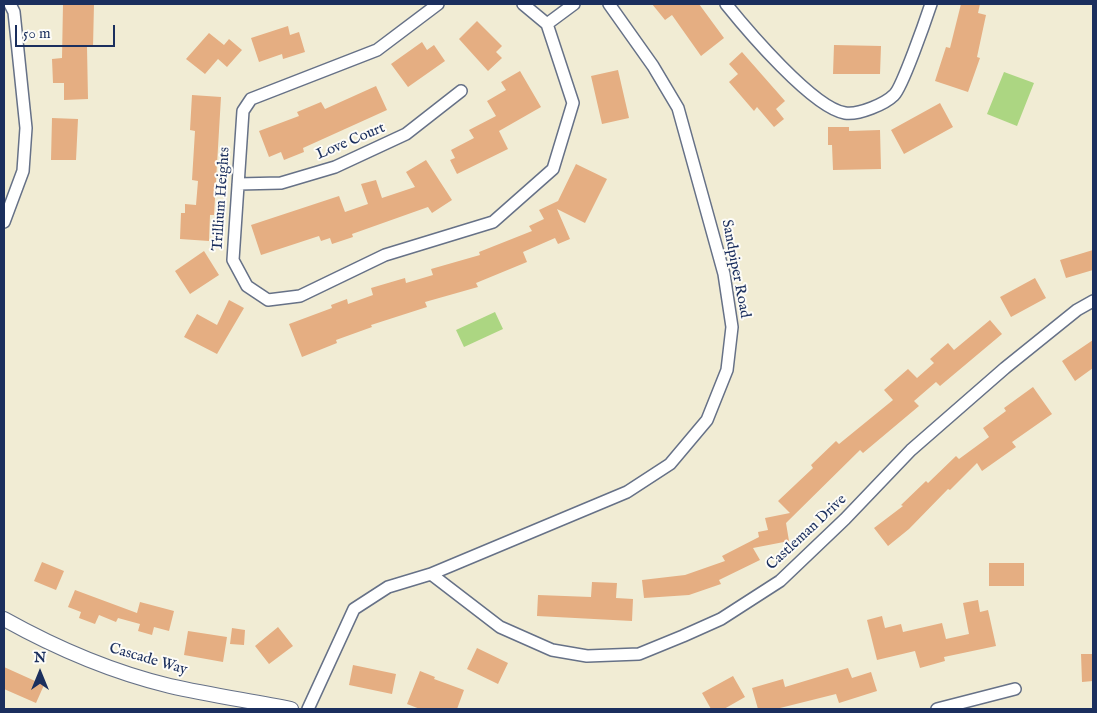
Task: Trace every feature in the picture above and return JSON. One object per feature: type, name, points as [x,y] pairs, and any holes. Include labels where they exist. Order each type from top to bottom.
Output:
[{"type":"street","points":[[4,222],[23,171],[26,128],[14,12],[10,4]]},
{"type":"street","name":"Trillium Heights","points":[[438,4],[377,50],[250,98],[243,111],[233,260],[247,286],[268,300],[300,296],[384,255],[493,222],[553,169],[573,103],[547,24]]},
{"type":"street","points":[[523,4],[547,24],[574,4]]},
{"type":"street","name":"Sandpiper Road","points":[[431,574],[627,492],[670,464],[707,420],[727,370],[732,327],[724,274],[678,108],[653,66],[609,4]]},
{"type":"street","points":[[726,4],[751,35],[819,101],[846,113],[874,108],[896,94],[932,4]]},
{"type":"street","name":"Love Court","points":[[238,184],[281,183],[335,167],[406,134],[461,90]]},
{"type":"street","name":"Castleman Drive","points":[[431,574],[500,628],[552,650],[587,656],[639,654],[683,636],[721,618],[780,581],[845,520],[911,450],[1005,368],[1078,310],[1093,301]]},
{"type":"street","points":[[308,709],[354,608],[388,587],[431,574]]},
{"type":"street","name":"Cascade Way","points":[[4,619],[43,641],[101,665],[169,685],[291,709]]},
{"type":"street","points":[[937,709],[1014,689]]},
{"type":"green space","points":[[1004,72],[1034,83],[1017,126],[987,114]]},
{"type":"green space","points":[[495,312],[503,329],[464,347],[456,330]]},
{"type":"building","points":[[63,4],[94,4],[93,47],[87,47],[88,99],[64,100],[64,83],[53,83],[52,59],[62,58]]},
{"type":"building","points":[[652,4],[699,4],[724,38],[701,56],[672,15],[665,20]]},
{"type":"building","points":[[961,4],[980,4],[978,13],[986,15],[977,57],[980,58],[968,92],[935,81],[946,47],[950,48]]},
{"type":"building","points":[[477,21],[502,46],[496,52],[502,58],[488,71],[459,39]]},
{"type":"building","points":[[288,26],[290,35],[299,32],[305,52],[283,59],[282,54],[259,62],[251,38]]},
{"type":"building","points":[[209,33],[224,45],[229,39],[242,50],[227,67],[218,59],[205,74],[186,59]]},
{"type":"building","points":[[422,42],[427,50],[434,45],[445,61],[408,87],[391,64]]},
{"type":"building","points":[[834,45],[881,46],[880,74],[833,74]]},
{"type":"building","points":[[742,52],[785,101],[776,109],[784,119],[774,127],[757,107],[754,111],[729,82],[738,74],[729,64]]},
{"type":"building","points":[[618,70],[629,118],[602,124],[591,76]]},
{"type":"building","points":[[520,71],[541,107],[499,131],[508,149],[457,174],[450,160],[455,158],[451,150],[474,138],[469,130],[496,116],[487,101],[506,90],[501,82]]},
{"type":"building","points":[[376,86],[387,110],[303,148],[304,152],[284,160],[281,152],[269,157],[259,131],[299,116],[297,112],[321,102],[325,109]]},
{"type":"building","points":[[192,95],[221,97],[214,215],[210,215],[209,241],[180,239],[181,213],[185,213],[185,204],[196,205],[198,181],[192,180],[195,131],[190,130]]},
{"type":"building","points":[[940,103],[953,127],[904,154],[891,130]]},
{"type":"building","points":[[52,118],[78,119],[76,160],[51,160]]},
{"type":"building","points":[[828,127],[849,127],[849,131],[880,130],[881,169],[833,170],[832,145],[828,145]]},
{"type":"building","points":[[426,160],[452,200],[432,213],[428,207],[352,234],[353,237],[332,244],[330,238],[321,241],[319,236],[261,255],[251,225],[339,196],[345,212],[368,204],[361,184],[376,180],[382,198],[415,187],[406,172]]},
{"type":"building","points":[[576,164],[607,179],[585,223],[557,209],[570,239],[558,244],[555,238],[523,252],[527,262],[476,283],[478,287],[425,302],[427,307],[371,325],[372,327],[336,340],[337,343],[302,357],[289,324],[332,308],[331,305],[347,299],[348,304],[373,295],[371,288],[405,278],[406,283],[433,275],[431,269],[480,255],[479,252],[532,231],[529,226],[544,219],[539,210],[558,201]]},
{"type":"building","points":[[1093,250],[1093,270],[1066,278],[1060,260]]},
{"type":"building","points":[[204,251],[219,275],[190,294],[175,271]]},
{"type":"building","points":[[1035,278],[1046,298],[1011,317],[1000,297]]},
{"type":"building","points":[[229,300],[244,308],[217,354],[184,337],[197,314],[217,325]]},
{"type":"building","points":[[990,320],[1002,334],[940,386],[936,382],[914,401],[919,406],[863,453],[860,450],[786,523],[789,541],[753,548],[760,560],[719,580],[721,584],[689,595],[644,598],[642,580],[685,575],[725,561],[722,556],[759,537],[758,532],[768,530],[765,518],[790,513],[778,501],[813,468],[811,465],[836,441],[839,444],[893,400],[884,390],[908,369],[917,378],[934,363],[930,359],[948,343],[954,350]]},
{"type":"building","points":[[1093,340],[1093,368],[1075,381],[1062,361]]},
{"type":"building","points":[[1033,387],[1052,414],[1012,442],[1016,447],[982,471],[977,463],[950,490],[948,489],[909,529],[888,546],[874,528],[903,506],[901,505],[926,481],[928,483],[956,456],[959,459],[989,437],[983,428],[1006,411],[1004,408]]},
{"type":"building","points":[[42,562],[64,571],[56,590],[34,581]]},
{"type":"building","points":[[989,563],[1024,563],[1024,586],[989,586]]},
{"type":"building","points":[[592,582],[617,583],[616,598],[633,599],[632,621],[537,616],[538,595],[591,597]]},
{"type":"building","points":[[75,590],[137,613],[140,602],[174,611],[169,631],[154,627],[152,635],[138,631],[140,624],[118,618],[116,622],[99,615],[95,624],[79,618],[81,612],[68,607]]},
{"type":"building","points":[[978,600],[980,612],[988,610],[996,646],[944,657],[945,661],[920,668],[915,651],[877,660],[867,620],[882,616],[885,628],[901,624],[903,632],[942,623],[946,639],[969,634],[963,603]]},
{"type":"building","points":[[278,627],[293,646],[269,664],[255,646]]},
{"type":"building","points":[[232,628],[245,630],[244,645],[230,644]]},
{"type":"building","points":[[188,631],[227,637],[223,662],[184,655]]},
{"type":"building","points":[[477,648],[508,663],[498,684],[467,669]]},
{"type":"building","points":[[1081,654],[1093,654],[1093,681],[1082,682]]},
{"type":"building","points":[[353,665],[396,674],[392,694],[349,685]]},
{"type":"building","points":[[4,667],[44,685],[36,703],[4,689]]},
{"type":"building","points":[[848,668],[852,678],[871,672],[877,691],[839,703],[836,694],[776,709],[758,709],[752,688],[783,679],[785,687]]},
{"type":"building","points":[[420,671],[435,677],[434,679],[464,690],[457,709],[420,709],[407,704]]},
{"type":"building","points":[[733,676],[745,697],[724,709],[711,709],[702,693]]}]
